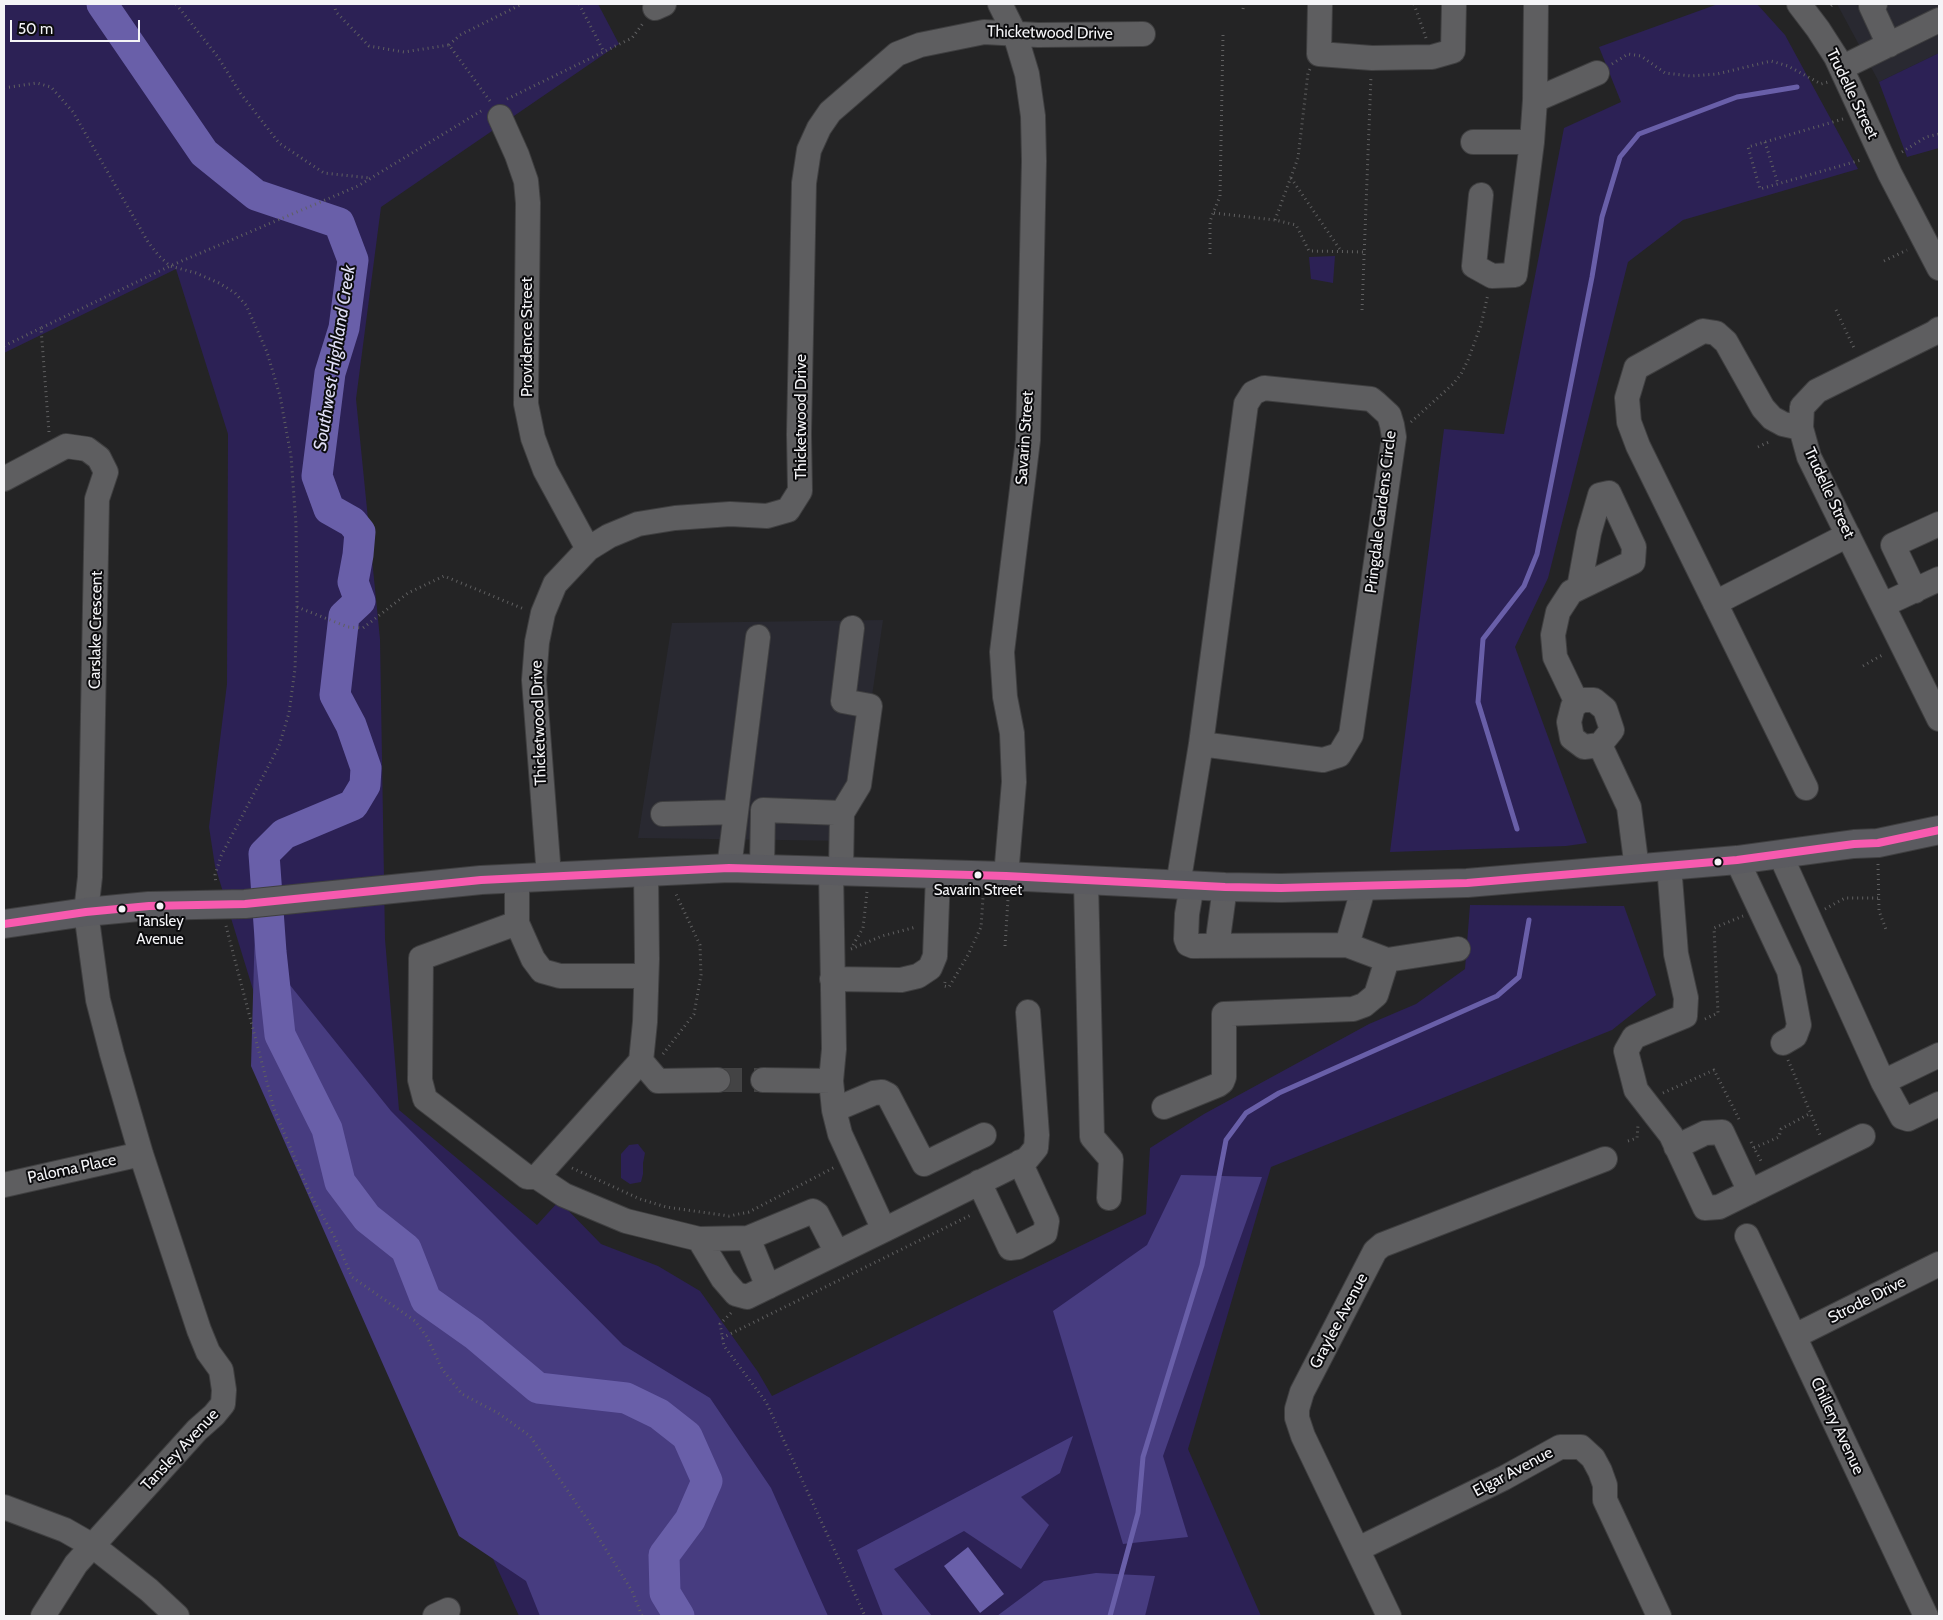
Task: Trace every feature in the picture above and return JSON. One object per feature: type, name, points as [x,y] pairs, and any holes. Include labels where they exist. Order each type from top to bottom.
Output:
[{"type":"main road","points":[[4,924],[86,912],[149,906],[245,904],[517,878],[729,868],[938,874],[1007,887],[1086,881],[1225,886],[1364,886],[1467,883],[1737,860],[1878,843],[1939,830]]},
{"type":"street","name":"Savarin Street","points":[[1000,4],[1015,34],[1027,74],[1033,116],[1034,161],[1028,440],[1002,652],[1005,697],[1012,733],[1014,782],[1007,887]]},
{"type":"street","points":[[1320,4],[1319,54],[1372,58],[1432,57],[1453,52],[1454,4]]},
{"type":"street","points":[[1481,195],[1474,266],[1492,276],[1515,275],[1532,142],[1535,100],[1536,4]]},
{"type":"street","name":"Trudelle Street","points":[[1800,4],[1818,29],[1843,72],[1882,157],[1939,268]]},
{"type":"street","points":[[1875,4],[1871,6],[1888,45]]},
{"type":"street","points":[[1843,72],[1888,45],[1939,20]]},
{"type":"street","name":"Thicketwood Drive","points":[[549,876],[534,680],[537,642],[554,584],[588,549],[609,536],[638,524],[675,518],[730,514],[767,516],[788,510],[800,491],[804,183],[809,150],[819,128],[830,112],[897,54],[920,45],[984,32],[1015,34],[1143,34]]},
{"type":"street","points":[[1535,100],[1597,73]]},
{"type":"street","name":"Providence Street","points":[[500,117],[523,172],[528,203],[526,404],[533,438],[545,470],[588,549]]},
{"type":"street","points":[[1473,142],[1532,142]]},
{"type":"street","name":"Trudelle Street","points":[[1939,329],[1817,392],[1802,407],[1802,428],[1809,457],[1939,719]]},
{"type":"street","points":[[1802,428],[1783,424],[1772,418],[1764,408],[1726,342],[1716,333],[1703,331],[1636,368],[1627,398],[1629,422],[1638,446],[1806,788]]},
{"type":"street","name":"Pringdale Gardens Circle","points":[[1201,744],[1323,760],[1339,755],[1352,735],[1394,437],[1389,415],[1371,399],[1269,388],[1256,391],[1250,396],[1244,410],[1201,744],[1184,854],[1187,914],[1186,939],[1188,944],[1194,946],[1217,946]]},
{"type":"street","name":"Carslake Crescent","points":[[4,479],[66,446],[87,449],[99,458],[106,472],[98,499],[90,877],[86,912]]},
{"type":"street","points":[[1915,591],[1893,545],[1939,524]]},
{"type":"street","points":[[1715,603],[1848,535]]},
{"type":"street","points":[[1883,605],[1939,579]]},
{"type":"street","points":[[1579,588],[1571,592],[1558,612],[1553,635],[1554,657],[1577,703],[1573,706],[1569,722],[1572,738],[1584,747],[1600,745],[1629,807],[1637,869]]},
{"type":"street","points":[[852,628],[843,700],[870,706],[859,785],[842,813],[836,870],[832,979],[834,1049],[831,1081],[834,1110],[840,1134],[884,1230]]},
{"type":"street","points":[[729,868],[758,637]]},
{"type":"street","points":[[762,868],[763,810],[842,813]]},
{"type":"street","points":[[663,814],[736,812]]},
{"type":"street","points":[[1780,854],[1883,1082],[1902,1117],[1908,1120],[1939,1104]]},
{"type":"street","points":[[1737,860],[1789,971],[1799,1025],[1795,1036],[1783,1043]]},
{"type":"street","points":[[1669,865],[1676,954],[1686,998],[1685,1016],[1634,1038],[1626,1051],[1636,1090],[1671,1134],[1705,1208],[1719,1208],[1863,1136]]},
{"type":"street","points":[[646,871],[646,1066],[658,1081],[718,1080]]},
{"type":"street","points":[[832,979],[901,980],[918,976],[930,968],[935,956],[938,874]]},
{"type":"street","points":[[517,878],[517,922],[533,959],[542,971],[560,976],[646,976]]},
{"type":"street","points":[[1086,881],[1092,1137],[1111,1159],[1109,1198]]},
{"type":"street","points":[[1225,886],[1217,946],[1347,945],[1387,960],[1458,949]]},
{"type":"street","points":[[1347,945],[1364,886]]},
{"type":"street","name":"Tansley Avenue","points":[[43,1616],[76,1564],[197,1430],[223,1404],[224,1390],[221,1370],[208,1352],[199,1330],[141,1154],[112,1054],[98,1000],[86,912]]},
{"type":"street","points":[[517,922],[421,958],[420,1080],[425,1099],[527,1177],[537,1177],[564,1195],[626,1221],[699,1238],[748,1238],[813,1211],[817,1214],[837,1252]]},
{"type":"street","points":[[1164,1107],[1218,1086],[1222,1082],[1224,1077],[1224,1014],[1353,1009],[1364,1005],[1376,994],[1387,960]]},
{"type":"street","points":[[699,1238],[723,1279],[736,1294],[746,1297],[1027,1159],[1036,1148],[1037,1135],[1028,1012]]},
{"type":"street","points":[[1883,1082],[1939,1055]]},
{"type":"street","points":[[537,1177],[553,1158],[646,1066]]},
{"type":"street","points":[[763,1080],[831,1081]]},
{"type":"street","points":[[834,1110],[874,1093],[882,1092],[888,1095],[924,1164],[984,1135]]},
{"type":"street","points":[[1676,1147],[1705,1133],[1722,1132],[1750,1192]]},
{"type":"street","name":"Paloma Place","points":[[4,1185],[141,1154]]},
{"type":"street","name":"Graylee Avenue","points":[[1389,1616],[1303,1436],[1297,1418],[1297,1410],[1302,1392],[1375,1251],[1382,1245],[1605,1159]]},
{"type":"street","points":[[979,1182],[1010,1248],[1018,1247],[1045,1233],[1047,1221],[1020,1162]]},
{"type":"street","name":"Chillery Avenue","points":[[1747,1236],[1926,1616]]},
{"type":"street","points":[[748,1238],[768,1287]]},
{"type":"street","name":"Strode Drive","points":[[1795,1336],[1939,1264]]},
{"type":"street","name":"Elgar Avenue","points":[[1358,1549],[1504,1478],[1560,1447],[1581,1447],[1593,1458],[1600,1470],[1605,1486],[1605,1500],[1659,1616]]},
{"type":"street","points":[[4,1507],[65,1530],[93,1546],[149,1590],[177,1616]]},
{"type":"path","points":[[176,4],[218,57],[241,94],[279,143],[324,173],[370,178]]},
{"type":"path","points":[[334,4],[336,12],[369,46],[404,52],[449,45],[460,35],[522,4]]},
{"type":"path","points":[[579,4],[604,52]]},
{"type":"path","points":[[1243,9],[1244,4]]},
{"type":"path","points":[[1414,4],[1432,57]]},
{"type":"path","points":[[1210,254],[1210,222],[1220,196],[1223,35]]},
{"type":"path","points":[[449,45],[500,117]]},
{"type":"path","points":[[1275,220],[1298,158],[1308,73],[1319,54]]},
{"type":"path","points":[[1597,73],[1628,54],[1641,56],[1665,72],[1691,76],[1717,74],[1772,60],[1788,66],[1821,84],[1843,72]]},
{"type":"path","points":[[1362,310],[1372,58]]},
{"type":"path","points":[[4,88],[37,83],[51,86],[72,112],[148,242],[159,256],[170,266],[196,273],[219,283],[235,293],[246,305],[267,352],[280,396],[291,456],[296,524],[298,607],[295,669],[289,713],[278,746],[221,856],[215,874],[218,904],[229,935],[274,1109],[310,1194],[334,1236],[352,1277],[415,1321],[427,1337],[442,1369],[462,1394],[498,1413],[530,1436],[590,1524],[632,1592],[642,1616]]},
{"type":"path","points":[[1863,112],[1748,147],[1760,190],[1904,151],[1926,137],[1939,134]]},
{"type":"path","points":[[1765,142],[1778,184]]},
{"type":"path","points":[[1291,177],[1341,252]]},
{"type":"path","points":[[4,346],[170,266],[317,202]]},
{"type":"path","points":[[1214,213],[1275,220],[1296,225],[1309,250],[1364,252]]},
{"type":"path","points":[[1884,261],[1926,241]]},
{"type":"path","points":[[1394,437],[1453,384],[1461,374],[1481,325],[1492,276]]},
{"type":"path","points":[[1836,310],[1864,368]]},
{"type":"path","points":[[40,328],[49,433]]},
{"type":"path","points":[[1758,447],[1778,438]]},
{"type":"path","points":[[298,607],[348,627],[363,628],[408,594],[444,576],[543,617]]},
{"type":"path","points":[[1878,843],[1879,910],[1887,932]]},
{"type":"path","points":[[1006,946],[1007,887]]},
{"type":"path","points":[[646,1066],[694,1014],[701,975],[700,945],[675,892]]},
{"type":"path","points":[[944,986],[949,987],[968,955],[981,927],[984,898]]},
{"type":"path","points":[[1809,917],[1845,898],[1878,898]]},
{"type":"path","points":[[850,950],[882,936],[924,924],[936,923]]},
{"type":"path","points":[[1783,1043],[1793,1073],[1828,1154]]},
{"type":"path","points":[[1754,1148],[1779,1137],[1782,1129],[1811,1113]]},
{"type":"path","points":[[553,1158],[582,1174],[640,1199],[666,1207],[729,1216],[749,1212],[837,1166]]},
{"type":"path","points":[[722,1338],[989,1206]]},
{"type":"path","points":[[746,1297],[720,1324],[724,1346],[766,1402],[865,1616]]},
{"type":"shaded area","points":[[4,4],[598,4],[619,44],[381,207],[356,399],[380,639],[385,939],[399,1110],[537,1225],[559,1201],[601,1244],[658,1266],[700,1291],[758,1372],[772,1396],[1146,1214],[1150,1148],[1204,1114],[1369,1024],[1416,1004],[1465,969],[1470,905],[1624,906],[1656,995],[1612,1030],[1271,1167],[1188,1449],[1261,1616],[519,1616],[449,1462],[270,1045],[215,866],[209,827],[227,684],[228,434],[176,269],[4,353]]},
{"type":"shaded area","points":[[1718,4],[1757,4],[1785,35],[1858,169],[1683,220],[1628,262],[1548,578],[1515,647],[1587,843],[1566,846],[1390,852],[1444,429],[1504,434],[1564,128],[1621,102],[1599,47]]},
{"type":"shaded area","points":[[1837,4],[1939,4],[1939,53],[1879,82]]},
{"type":"shaded area","points":[[1939,53],[1939,148],[1907,157],[1879,82]]},
{"type":"shaded area","points":[[1335,256],[1333,283],[1311,279],[1309,257]]},
{"type":"shaded area","points":[[883,620],[851,841],[638,838],[672,623]]},
{"type":"shaded area","points":[[255,927],[257,944],[391,1111],[623,1345],[710,1398],[771,1488],[828,1616],[540,1616],[526,1581],[459,1536],[251,1066]]},
{"type":"shaded area","points":[[638,1144],[645,1153],[643,1174],[641,1182],[630,1184],[621,1178],[621,1154],[629,1145]]},
{"type":"shaded area","points":[[1181,1175],[1262,1177],[1163,1456],[1188,1537],[1123,1544],[1053,1311],[1147,1245]]},
{"type":"shaded area","points":[[1073,1436],[1060,1473],[1021,1497],[1049,1525],[1021,1569],[964,1531],[894,1569],[932,1616],[883,1616],[857,1550]]},
{"type":"shaded area","points":[[968,1547],[1004,1594],[980,1613],[944,1566]]},
{"type":"shaded area","points":[[1096,1573],[1155,1576],[1145,1616],[997,1616],[1044,1581]]},
{"type":"waterway","name":"Southwest Highland Creek","points":[[102,4],[204,153],[256,195],[339,223],[353,260],[344,328],[330,373],[317,476],[329,509],[352,522],[360,532],[353,582],[360,601],[344,616],[335,695],[351,725],[366,768],[365,785],[353,805],[284,834],[264,854],[271,952],[280,1035],[327,1129],[340,1182],[367,1218],[406,1249],[426,1300],[474,1334],[538,1388],[626,1398],[659,1414],[687,1436],[707,1481],[690,1520],[664,1555],[665,1593],[679,1616]]},
{"type":"waterway","points":[[1517,829],[1478,702],[1483,639],[1524,586],[1537,554],[1592,277],[1602,217],[1620,157],[1639,134],[1737,97],[1797,87]]},
{"type":"waterway","points":[[1110,1616],[1138,1513],[1143,1457],[1202,1265],[1226,1140],[1246,1113],[1279,1093],[1497,996],[1519,977],[1529,920]]},
{"type":"tunnel","points":[[718,1080],[763,1080]]},
{"type":"transit line","points":[[4,924],[86,912],[149,906],[245,904],[481,880],[729,868],[1006,876],[1225,887],[1281,888],[1467,883],[1737,860],[1854,844],[1878,843],[1939,830]]},
{"type":"place","name":"Savarin Street","points":[[978,875]]},
{"type":"place","name":"Tansley Avenue","points":[[160,906]]}]
